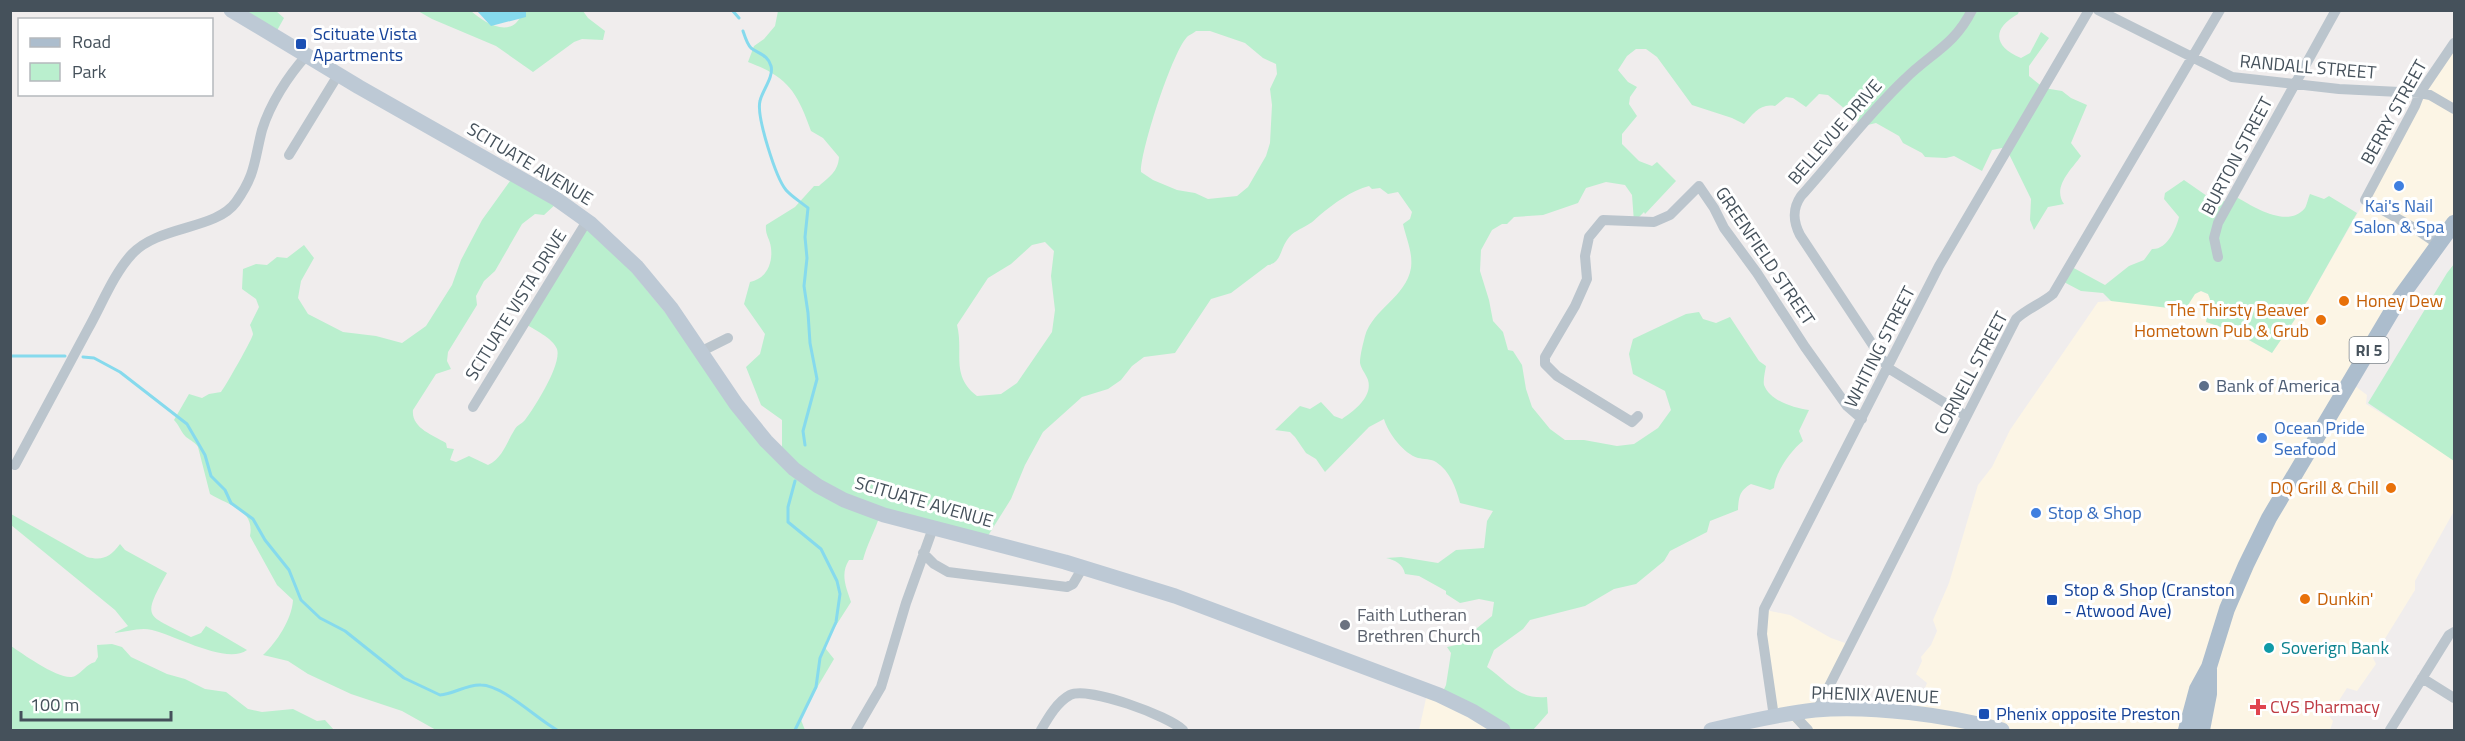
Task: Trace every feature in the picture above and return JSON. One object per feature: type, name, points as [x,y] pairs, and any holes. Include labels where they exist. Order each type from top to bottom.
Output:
[{"type":"main road","name":"SCITUATE AVENUE","points":[[231,10],[338,75],[555,198],[587,221],[637,267],[671,308],[754,427],[785,460],[806,478],[857,506],[1083,567],[1175,596],[1439,695],[1503,730]]},
{"type":"main road","name":"RI 5","points":[[2194,730],[2197,689],[2209,667],[2227,609],[2269,518],[2399,299],[2454,223]]},
{"type":"main road","name":"PHENIX AVENUE","points":[[1711,730],[1817,710],[1864,710],[1948,717],[1971,727],[2002,730]]},
{"type":"street","name":"BELLEVUE DRIVE","points":[[1966,416],[1888,368],[1794,224],[1795,209],[1801,196],[1859,127],[1906,77],[1947,45],[1963,28],[1972,10]]},
{"type":"street","name":"WHITING STREET","points":[[1774,717],[1761,624],[1764,609],[1955,236],[2089,10]]},
{"type":"street","name":"RANDALL STREET","points":[[2098,10],[2232,77],[2293,84],[2420,93],[2430,95],[2454,109]]},
{"type":"street","name":"CORNELL STREET","points":[[1817,710],[2016,319],[2053,294],[2220,10]]},
{"type":"street","name":"BURTON STREET","points":[[2218,257],[2214,238],[2218,223],[2336,10]]},
{"type":"street","name":"BERRY STREET","points":[[2438,244],[2365,200],[2420,93],[2454,43]]},
{"type":"street","points":[[15,465],[104,299],[131,255],[141,246],[163,235],[216,217],[236,203],[252,176],[262,131],[270,109],[306,56]]},
{"type":"street","points":[[290,154],[338,75]]},
{"type":"street","name":"GREENFIELD STREET","points":[[1638,416],[1632,422],[1557,376],[1545,364],[1545,357],[1575,306],[1587,279],[1585,256],[1589,237],[1603,220],[1654,222],[1670,215],[1699,186],[1724,228],[1757,273],[1805,347],[1851,411],[1862,419]]},
{"type":"street","name":"SCITUATE VISTA DRIVE","points":[[473,407],[587,221]]},
{"type":"street","points":[[702,351],[728,338]]},
{"type":"street","points":[[856,730],[872,705],[886,673],[923,553],[933,528]]},
{"type":"street","points":[[923,553],[934,564],[948,572],[1067,587],[1073,584],[1083,567]]},
{"type":"street","points":[[2390,730],[2452,633]]},
{"type":"street","points":[[2422,678],[2454,698]]},
{"type":"street","points":[[1041,730],[1052,712],[1065,699],[1079,693],[1096,695],[1165,718],[1183,730]]},
{"type":"street","points":[[1792,713],[1808,730]]},
{"type":"shaded area","points":[[2454,45],[2454,225],[2351,383],[2367,395],[2366,404],[2454,458],[2454,511],[2415,581],[2415,590],[2373,658],[2376,664],[2357,691],[2347,688],[2329,716],[2333,721],[2330,730],[1803,730],[1790,720],[1778,719],[1763,634],[1765,610],[1790,615],[1831,638],[1848,644],[1822,709],[1916,713],[1919,691],[1925,688],[1927,683],[1916,674],[1922,661],[1921,657],[1931,645],[1937,631],[1933,620],[1949,583],[1978,485],[1992,467],[2010,430],[2098,302],[2195,294],[2200,291],[2208,294],[2210,299],[2207,322],[2233,331],[2272,353],[2308,300]]},
{"type":"shaded area","points":[[1427,694],[1504,730],[1419,730]]},
{"type":"green space","points":[[232,11],[276,11],[284,18],[274,36]]},
{"type":"green space","points":[[418,11],[471,11],[492,25],[505,27],[516,23],[525,11],[583,11],[588,18],[605,31],[603,40],[582,39],[574,42],[533,72],[496,46]]},
{"type":"green space","points":[[778,11],[2019,11],[2003,26],[2000,32],[1999,37],[2005,49],[2021,58],[2030,53],[2041,32],[2049,38],[2029,66],[2029,76],[2044,88],[2062,91],[2087,105],[2071,143],[2081,156],[2061,185],[2061,198],[2064,204],[2048,207],[2034,230],[2030,220],[2031,199],[2008,152],[2002,148],[1992,150],[1982,171],[1954,156],[1925,157],[1903,143],[1899,136],[1876,123],[1859,127],[1857,119],[1828,95],[1819,94],[1806,107],[1793,98],[1786,97],[1775,106],[1765,106],[1757,110],[1744,124],[1692,105],[1657,57],[1646,49],[1636,49],[1627,56],[1618,70],[1628,82],[1637,87],[1630,97],[1629,104],[1637,116],[1622,134],[1622,144],[1639,161],[1652,166],[1657,162],[1676,181],[1645,214],[1644,212],[1634,222],[1632,195],[1625,185],[1606,182],[1586,188],[1578,203],[1543,215],[1514,217],[1507,224],[1502,224],[1492,230],[1481,250],[1480,271],[1493,321],[1503,332],[1508,350],[1513,351],[1522,365],[1532,407],[1550,429],[1565,440],[1584,440],[1617,446],[1634,444],[1658,428],[1671,410],[1665,391],[1633,374],[1629,354],[1633,339],[1686,314],[1699,312],[1703,319],[1716,323],[1730,317],[1759,361],[1766,366],[1764,385],[1767,391],[1783,403],[1809,410],[1799,431],[1803,441],[1784,462],[1774,488],[1770,490],[1751,484],[1740,495],[1738,510],[1710,521],[1707,532],[1670,551],[1664,561],[1636,584],[1614,589],[1585,606],[1530,620],[1523,629],[1494,650],[1487,667],[1521,693],[1547,697],[1548,713],[1533,730],[1504,730],[1440,698],[1446,685],[1451,653],[1447,647],[1456,645],[1492,616],[1494,602],[1479,599],[1460,603],[1446,594],[1446,591],[1419,576],[1405,574],[1398,563],[1386,558],[1401,557],[1438,563],[1456,550],[1484,548],[1487,521],[1493,511],[1460,503],[1445,470],[1434,461],[1413,456],[1402,448],[1384,419],[1369,427],[1325,472],[1290,432],[1275,430],[1300,406],[1310,409],[1321,402],[1334,416],[1342,419],[1361,403],[1368,392],[1368,380],[1360,363],[1363,342],[1375,318],[1403,287],[1408,278],[1411,256],[1403,224],[1410,219],[1412,212],[1398,192],[1388,194],[1380,188],[1372,189],[1369,186],[1343,198],[1292,235],[1275,262],[1231,293],[1211,299],[1175,353],[1144,357],[1132,366],[1121,380],[1108,389],[1082,397],[1043,432],[1025,465],[1011,499],[986,539],[880,515],[863,560],[849,560],[846,565],[845,581],[851,602],[826,641],[826,649],[834,659],[802,713],[801,720],[805,730],[436,730],[402,711],[351,694],[308,674],[288,661],[263,655],[283,630],[290,615],[293,600],[277,585],[250,536],[251,527],[245,514],[210,494],[198,447],[184,435],[174,420],[189,394],[202,398],[221,392],[252,337],[250,325],[259,307],[256,299],[242,289],[243,269],[256,264],[267,265],[277,257],[287,258],[304,245],[314,258],[301,281],[298,298],[308,314],[343,332],[376,336],[402,343],[426,326],[452,285],[461,260],[482,220],[515,174],[558,202],[544,215],[535,214],[522,224],[495,271],[484,281],[476,296],[477,305],[448,352],[447,361],[451,369],[436,374],[413,410],[415,422],[419,426],[446,443],[447,448],[454,449],[450,460],[456,462],[469,456],[488,465],[493,462],[541,396],[556,365],[557,349],[547,338],[524,323],[591,222],[782,455],[782,420],[761,405],[746,367],[760,354],[765,334],[744,304],[750,282],[764,274],[771,260],[766,225],[795,207],[814,186],[819,186],[829,177],[837,167],[839,157],[823,138],[811,131],[801,106],[782,80],[748,62],[754,46],[764,39],[775,26]],"holes":[[[1196,31],[1210,31],[1245,43],[1263,58],[1276,64],[1277,74],[1270,89],[1272,105],[1270,143],[1266,156],[1248,187],[1237,196],[1208,199],[1195,193],[1177,190],[1141,172],[1146,144],[1166,79],[1182,45],[1188,36]],[[1045,242],[1054,251],[1051,276],[1055,310],[1052,332],[1017,383],[1001,394],[977,396],[963,380],[957,325],[988,278],[1011,264],[1032,245]]]},
{"type":"green space","points":[[2184,180],[2217,203],[2238,198],[2262,211],[2281,216],[2290,217],[2298,214],[2305,208],[2310,194],[2324,199],[2329,196],[2357,213],[2308,300],[2272,353],[2233,331],[2206,322],[2210,299],[2208,294],[2201,291],[2195,294],[2185,310],[2111,301],[2103,293],[2081,291],[2062,281],[2070,266],[2105,285],[2129,266],[2144,260],[2152,249],[2162,246],[2173,233],[2179,217],[2164,199],[2165,193]]},
{"type":"green space","points":[[2454,264],[2454,461],[2368,403]]},
{"type":"green space","points":[[11,514],[87,557],[106,557],[120,544],[125,550],[167,573],[151,608],[152,614],[157,619],[191,637],[201,633],[206,626],[247,650],[238,654],[214,652],[147,629],[114,633],[128,626],[115,610],[11,525]]},
{"type":"green space","points":[[112,644],[122,647],[131,657],[167,674],[185,679],[205,689],[226,692],[248,709],[262,712],[293,709],[317,721],[325,720],[334,730],[11,730],[11,646],[43,667],[69,677],[75,676],[95,662],[98,657],[97,645]]},
{"type":"water","points":[[477,11],[526,11],[526,17],[491,26]]},
{"type":"waterway","points":[[732,10],[739,18]]},
{"type":"waterway","points":[[743,31],[750,46],[765,57],[771,66],[771,75],[761,97],[760,109],[772,161],[786,190],[808,208],[804,286],[810,343],[817,379],[803,431],[805,445]]},
{"type":"waterway","points":[[10,356],[65,356]]},
{"type":"waterway","points":[[83,357],[94,358],[120,372],[187,424],[205,455],[211,476],[225,490],[231,503],[253,519],[265,540],[289,570],[301,600],[320,618],[345,631],[404,678],[440,695],[476,685],[490,687],[510,697],[557,730]]},
{"type":"waterway","points":[[795,481],[788,507],[788,522],[821,549],[837,581],[840,594],[836,622],[820,658],[816,687],[795,730]]},
{"type":"place","name":"Scituate Vista Apartments","points":[[301,44]]},
{"type":"place","name":"Kai's Nail Salon & Spa","points":[[2399,186]]},
{"type":"place","name":"Honey Dew","points":[[2344,301]]},
{"type":"place","name":"The Thirsty Beaver Hometown Pub & Grub","points":[[2321,320]]},
{"type":"place","name":"Bank of America","points":[[2204,386]]},
{"type":"place","name":"Ocean Pride Seafood","points":[[2262,438]]},
{"type":"place","name":"DQ Grill & Chill","points":[[2391,488]]},
{"type":"place","name":"Stop & Shop","points":[[2036,513]]},
{"type":"place","name":"Dunkin'","points":[[2305,599]]},
{"type":"place","name":"Stop & Shop (Cranston - Atwood Ave)","points":[[2052,600]]},
{"type":"place","name":"Faith Lutheran Brethren Church","points":[[1345,625]]},
{"type":"place","name":"Soverign Bank","points":[[2269,648]]},
{"type":"place","name":"CVS Pharmacy","points":[[2258,707]]},
{"type":"place","name":"Phenix opposite Preston","points":[[1984,714]]}]
